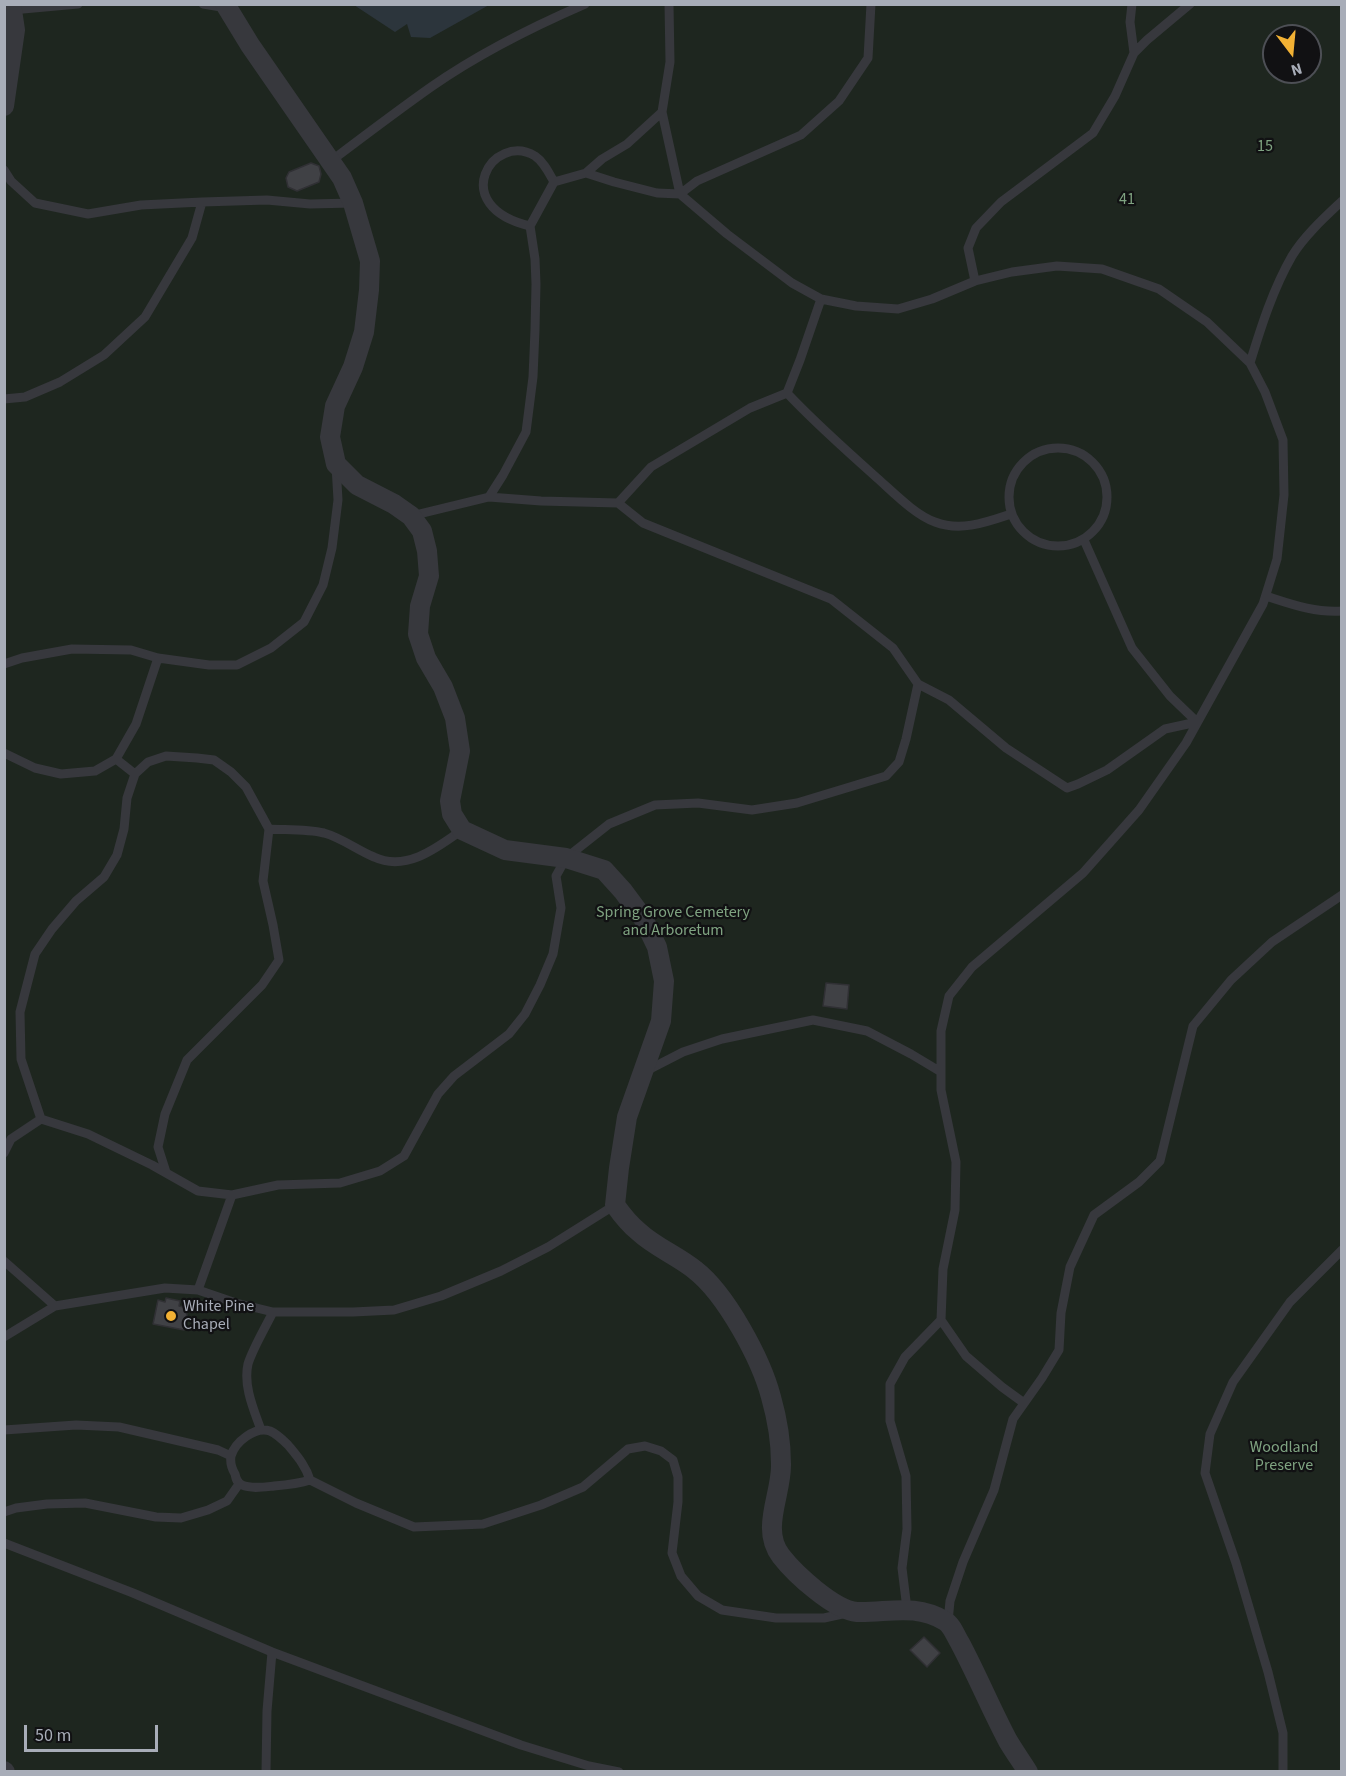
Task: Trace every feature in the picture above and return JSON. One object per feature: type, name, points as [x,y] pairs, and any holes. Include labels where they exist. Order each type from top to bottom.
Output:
[{"type":"street","points":[[226,6],[250,45],[342,178],[353,203],[370,261],[364,333],[353,367],[335,406],[330,437],[336,464],[357,485],[394,504],[411,516],[422,531],[427,551],[429,576],[420,606],[418,634],[426,658],[443,687],[455,718],[460,752],[450,801],[452,814],[462,830],[506,850],[566,858],[603,870],[623,891],[643,918],[657,947],[664,981],[661,1021],[627,1117],[615,1205],[624,1218],[640,1233],[695,1270],[714,1287],[757,1357],[771,1396],[782,1465],[772,1534],[779,1554],[798,1575],[816,1590],[838,1605],[854,1612],[907,1609],[926,1613],[948,1622],[1008,1742],[1028,1772]]},
{"type":"street","points":[[4,106],[15,30],[9,8]]},
{"type":"lane","points":[[9,8],[78,4]]},
{"type":"lane","points":[[203,4],[226,6]]},
{"type":"lane","points":[[331,161],[432,86],[545,21],[585,4]]},
{"type":"lane","points":[[669,4],[670,62],[662,112],[680,194],[727,234],[792,283],[821,299],[856,306],[898,309],[932,299],[975,281],[1012,272],[1057,266],[1102,269],[1159,289],[1207,322],[1250,363],[1265,392],[1282,440],[1284,495],[1277,559],[1266,596],[1186,743],[1139,810],[1083,873],[972,967],[949,996],[941,1031],[941,1090],[956,1162],[955,1210],[943,1269],[941,1320],[966,1356],[1024,1403]]},
{"type":"lane","points":[[586,172],[657,193],[680,194],[697,181],[801,135],[839,101],[868,58],[871,4]]},
{"type":"lane","points":[[1132,4],[1130,22],[1134,53]]},
{"type":"lane","points":[[975,281],[968,248],[976,228],[1001,202],[1093,133],[1115,96],[1134,53],[1190,4]]},
{"type":"lane","points":[[489,497],[526,432],[534,377],[536,284],[530,226],[554,182],[586,172],[627,144],[662,112]]},
{"type":"lane","points":[[530,226],[504,217],[492,207],[485,197],[483,184],[486,170],[494,160],[506,153],[519,151],[535,156],[545,166],[554,182]]},
{"type":"lane","points":[[4,170],[11,181],[35,203],[88,214],[141,205],[202,202],[267,200],[310,204],[353,203]]},
{"type":"lane","points":[[1250,363],[1273,297],[1293,255],[1324,217],[1341,201]]},
{"type":"lane","points":[[4,399],[25,397],[60,382],[104,356],[145,317],[192,238],[202,202]]},
{"type":"lane","points":[[618,503],[651,468],[750,408],[787,393],[821,299]]},
{"type":"lane","points":[[787,393],[817,424],[907,505],[934,522],[969,526],[1011,514]]},
{"type":"lane","points":[[1050,448],[1067,448],[1083,454],[1096,465],[1105,480],[1108,497],[1105,514],[1097,529],[1084,540],[1069,546],[1053,547],[1038,543],[1025,535],[1011,514],[1008,492],[1012,477],[1021,464],[1033,454],[1050,448]]},
{"type":"lane","points":[[4,664],[22,658],[72,649],[132,650],[158,658],[209,665],[237,664],[271,648],[304,622],[323,585],[332,548],[338,500],[336,464]]},
{"type":"lane","points":[[411,516],[489,497],[618,503],[643,523],[831,598],[893,648],[918,684],[949,700],[1006,748],[1067,788],[1107,770],[1165,729],[1197,722]]},
{"type":"lane","points":[[1084,540],[1132,648],[1170,696],[1197,722]]},
{"type":"lane","points":[[1266,596],[1293,605],[1328,612],[1341,611]]},
{"type":"lane","points":[[4,753],[35,768],[61,774],[95,771],[116,759],[136,724],[158,658]]},
{"type":"lane","points":[[41,1119],[88,1134],[166,1172],[198,1191],[232,1195],[278,1185],[340,1183],[380,1171],[404,1156],[438,1094],[454,1076],[509,1034],[525,1014],[554,954],[561,908],[556,876],[566,858],[609,824],[656,805],[698,803],[752,810],[797,803],[886,776],[898,762],[903,751],[918,684]]},
{"type":"lane","points":[[41,1119],[21,1059],[20,1012],[34,954],[76,901],[104,877],[117,855],[124,828],[127,798],[135,774],[148,762],[166,756],[214,760],[246,787],[269,829],[263,880],[279,960],[262,985],[187,1060],[165,1114],[158,1147],[166,1172]]},
{"type":"lane","points":[[116,759],[135,774]]},
{"type":"lane","points":[[269,829],[323,832],[376,859],[395,862],[418,858],[462,830]]},
{"type":"lane","points":[[948,1622],[950,1601],[963,1562],[994,1490],[1013,1419],[1059,1350],[1061,1313],[1070,1267],[1094,1215],[1138,1182],[1160,1161],[1193,1026],[1231,980],[1272,942],[1341,895]]},
{"type":"lane","points":[[644,1072],[683,1052],[722,1039],[813,1020],[867,1031],[941,1072]]},
{"type":"lane","points":[[4,1153],[11,1139],[41,1119]]},
{"type":"lane","points":[[198,1290],[232,1195]]},
{"type":"lane","points":[[4,1337],[55,1306],[165,1288],[198,1290],[273,1312],[394,1310],[441,1296],[501,1271],[548,1247],[615,1205]]},
{"type":"lane","points":[[1283,1772],[1283,1733],[1268,1672],[1236,1563],[1205,1473],[1210,1434],[1233,1382],[1290,1302],[1341,1250]]},
{"type":"lane","points":[[4,1261],[55,1306]]},
{"type":"lane","points":[[261,1430],[251,1403],[247,1381],[248,1364],[273,1312]]},
{"type":"lane","points":[[907,1609],[902,1568],[907,1529],[906,1476],[890,1421],[890,1384],[905,1357],[941,1320]]},
{"type":"lane","points":[[4,1430],[76,1425],[119,1427],[218,1450],[231,1456]]},
{"type":"lane","points":[[310,1480],[308,1471],[301,1461],[282,1438],[270,1431],[261,1430],[249,1434],[231,1456],[232,1467],[239,1484],[243,1486],[300,1484],[310,1480],[356,1503],[414,1527],[483,1524],[541,1505],[583,1487],[628,1449],[645,1446],[660,1451],[673,1460],[678,1477],[678,1502],[672,1552],[681,1576],[698,1596],[722,1610],[776,1618],[824,1618],[854,1612]]},
{"type":"lane","points":[[4,1512],[15,1508],[47,1504],[85,1503],[156,1517],[181,1518],[208,1510],[227,1501],[239,1484]]},
{"type":"lane","points":[[4,1543],[133,1593],[272,1652],[521,1745],[589,1766],[620,1772]]},
{"type":"lane","points":[[266,1772],[267,1711],[272,1652]]},
{"type":"green space","name":"Spring Grove Cemetery and Arboretum","points":[[5,5],[1341,5],[1341,1771],[5,1772]]},
{"type":"shaded area","points":[[354,5],[489,5],[430,38],[411,37],[407,24],[395,32]]},
{"type":"building","points":[[311,163],[319,166],[321,174],[319,182],[297,191],[288,187],[286,178],[289,172]]},
{"type":"building","points":[[826,983],[849,985],[847,1009],[823,1006]]},
{"type":"building","name":"White Pine Chapel","points":[[166,1298],[180,1301],[179,1306],[188,1308],[184,1330],[153,1324],[158,1300],[165,1302]]},
{"type":"building","points":[[924,1637],[940,1653],[927,1667],[910,1650]]},
{"type":"place","name":"White Pine Chapel","points":[[171,1316]]},
{"type":"park label","name":"15","points":[[1265,147]]},
{"type":"park label","name":"41","points":[[1127,200]]},
{"type":"park label","name":"Woodland Preserve","points":[[1284,1457]]}]
